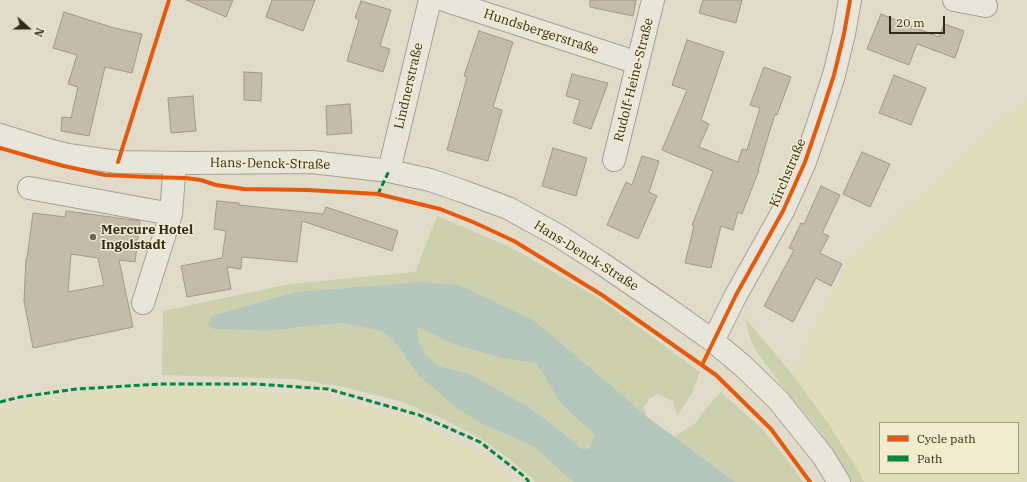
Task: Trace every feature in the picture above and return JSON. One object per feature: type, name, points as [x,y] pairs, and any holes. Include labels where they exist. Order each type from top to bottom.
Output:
[{"type":"street","name":"Lindnerstraße","points":[[389,171],[430,0]]},
{"type":"street","name":"Hundsbergerstraße","points":[[444,0],[638,63]]},
{"type":"street","name":"Rudolf-Heine-Straße","points":[[614,160],[653,0]]},
{"type":"street","name":"Kirchstraße","points":[[713,341],[783,211],[805,162],[834,75],[844,34],[850,0]]},
{"type":"street","points":[[954,0],[986,6]]},
{"type":"street","name":"Hans-Denck-Straße","points":[[0,135],[48,150],[118,162],[312,162],[389,171],[430,180],[508,208],[559,236],[595,259],[713,341],[743,366],[778,400],[823,456],[839,482]]},
{"type":"street","points":[[143,303],[171,214],[175,163]]},
{"type":"street","points":[[29,188],[171,214]]},
{"type":"shaded area","points":[[1027,100],[1027,482],[864,482],[829,425],[793,375],[846,265]]},
{"type":"shaded area","points":[[418,282],[459,285],[533,320],[646,416],[735,482],[573,482],[533,446],[486,426],[457,408],[419,376],[395,342],[382,331],[341,323],[267,331],[214,329],[208,325],[211,317],[218,314],[295,292]],"holes":[[[418,327],[455,345],[507,359],[536,363],[561,404],[595,435],[590,448],[582,449],[556,427],[527,406],[468,373],[438,366],[427,356],[418,341]]]},
{"type":"shaded area","points":[[118,389],[209,389],[323,396],[409,419],[480,453],[511,482],[0,482],[0,411],[43,397]]},
{"type":"green space","points":[[437,216],[510,247],[600,299],[700,372],[692,393],[677,416],[673,401],[658,394],[649,399],[644,407],[646,416],[581,360],[418,282],[295,292],[211,317],[214,329],[267,331],[341,323],[382,331],[395,342],[419,376],[486,426],[533,446],[573,482],[535,482],[504,455],[480,438],[445,420],[400,401],[344,387],[294,379],[162,375],[163,311],[290,284],[415,272]]},
{"type":"green space","points":[[745,318],[793,375],[829,425],[864,482],[852,482],[819,430],[758,354],[750,339]]},
{"type":"green space","points":[[418,326],[455,345],[507,359],[536,363],[561,404],[595,435],[590,448],[582,449],[556,427],[527,406],[468,373],[438,366],[427,356],[418,341]]},
{"type":"green space","points":[[721,392],[761,428],[803,482],[735,482],[674,437],[697,422],[702,413]]},
{"type":"building","points":[[186,0],[233,0],[226,17]]},
{"type":"building","points":[[272,0],[315,0],[303,31],[266,17]]},
{"type":"building","points":[[590,0],[636,0],[633,16],[590,7]]},
{"type":"building","points":[[703,0],[742,0],[736,23],[699,13]]},
{"type":"building","points":[[361,1],[391,10],[380,46],[390,49],[383,72],[347,61],[359,20],[355,18]]},
{"type":"building","points":[[64,12],[114,28],[142,34],[132,73],[105,67],[89,136],[61,131],[62,117],[71,118],[78,87],[68,84],[77,55],[53,48]]},
{"type":"building","points":[[881,14],[939,37],[944,24],[964,31],[955,58],[917,44],[909,65],[867,49]]},
{"type":"building","points":[[479,31],[513,42],[493,107],[502,110],[488,161],[447,150],[467,77],[464,76]]},
{"type":"building","points":[[687,40],[724,52],[701,120],[709,124],[699,147],[738,162],[742,149],[747,150],[760,108],[750,105],[764,67],[791,77],[777,115],[775,114],[759,170],[742,214],[738,212],[733,230],[721,226],[711,268],[685,263],[694,226],[692,225],[713,171],[662,150],[687,90],[672,85]]},
{"type":"building","points":[[244,72],[262,73],[261,101],[244,100]]},
{"type":"building","points":[[572,74],[608,83],[591,129],[573,123],[580,100],[566,96]]},
{"type":"building","points":[[894,75],[926,88],[911,125],[879,113]]},
{"type":"building","points":[[193,96],[196,131],[171,133],[168,98]]},
{"type":"building","points":[[350,104],[352,133],[327,135],[326,106]]},
{"type":"building","points":[[553,148],[587,158],[576,196],[542,186]]},
{"type":"building","points":[[862,152],[890,164],[870,207],[843,194]]},
{"type":"building","points":[[642,156],[659,161],[649,192],[657,196],[638,239],[607,225],[626,182],[632,185]]},
{"type":"building","points":[[821,186],[840,195],[822,233],[829,236],[820,253],[842,264],[831,286],[816,278],[793,322],[764,306],[794,250],[789,248],[801,223],[804,224]]},
{"type":"building","points":[[217,201],[239,203],[239,205],[323,214],[326,207],[398,231],[392,251],[302,221],[297,262],[242,257],[241,269],[227,267],[231,289],[187,297],[181,266],[222,258],[226,231],[214,229]]},
{"type":"building","points":[[66,211],[140,221],[135,262],[119,260],[133,327],[33,348],[24,301],[26,258],[33,213],[65,217]],"holes":[[[71,254],[98,258],[104,285],[68,292]]]},
{"type":"marked path","points":[[378,194],[389,171]]},
{"type":"marked path","points":[[0,402],[20,397],[77,389],[160,384],[255,384],[328,389],[419,415],[480,442],[525,477],[529,482]]},
{"type":"cycle path","points":[[118,162],[169,0]]},
{"type":"cycle path","points":[[702,365],[736,295],[783,211],[805,162],[834,75],[844,34],[850,0]]},
{"type":"cycle path","points":[[0,148],[64,166],[105,175],[185,178],[244,189],[308,190],[378,194],[440,209],[473,222],[514,241],[602,295],[716,375],[771,429],[810,482]]},
{"type":"place","name":"Mercure Hotel Ingolstadt","points":[[93,237]]}]
